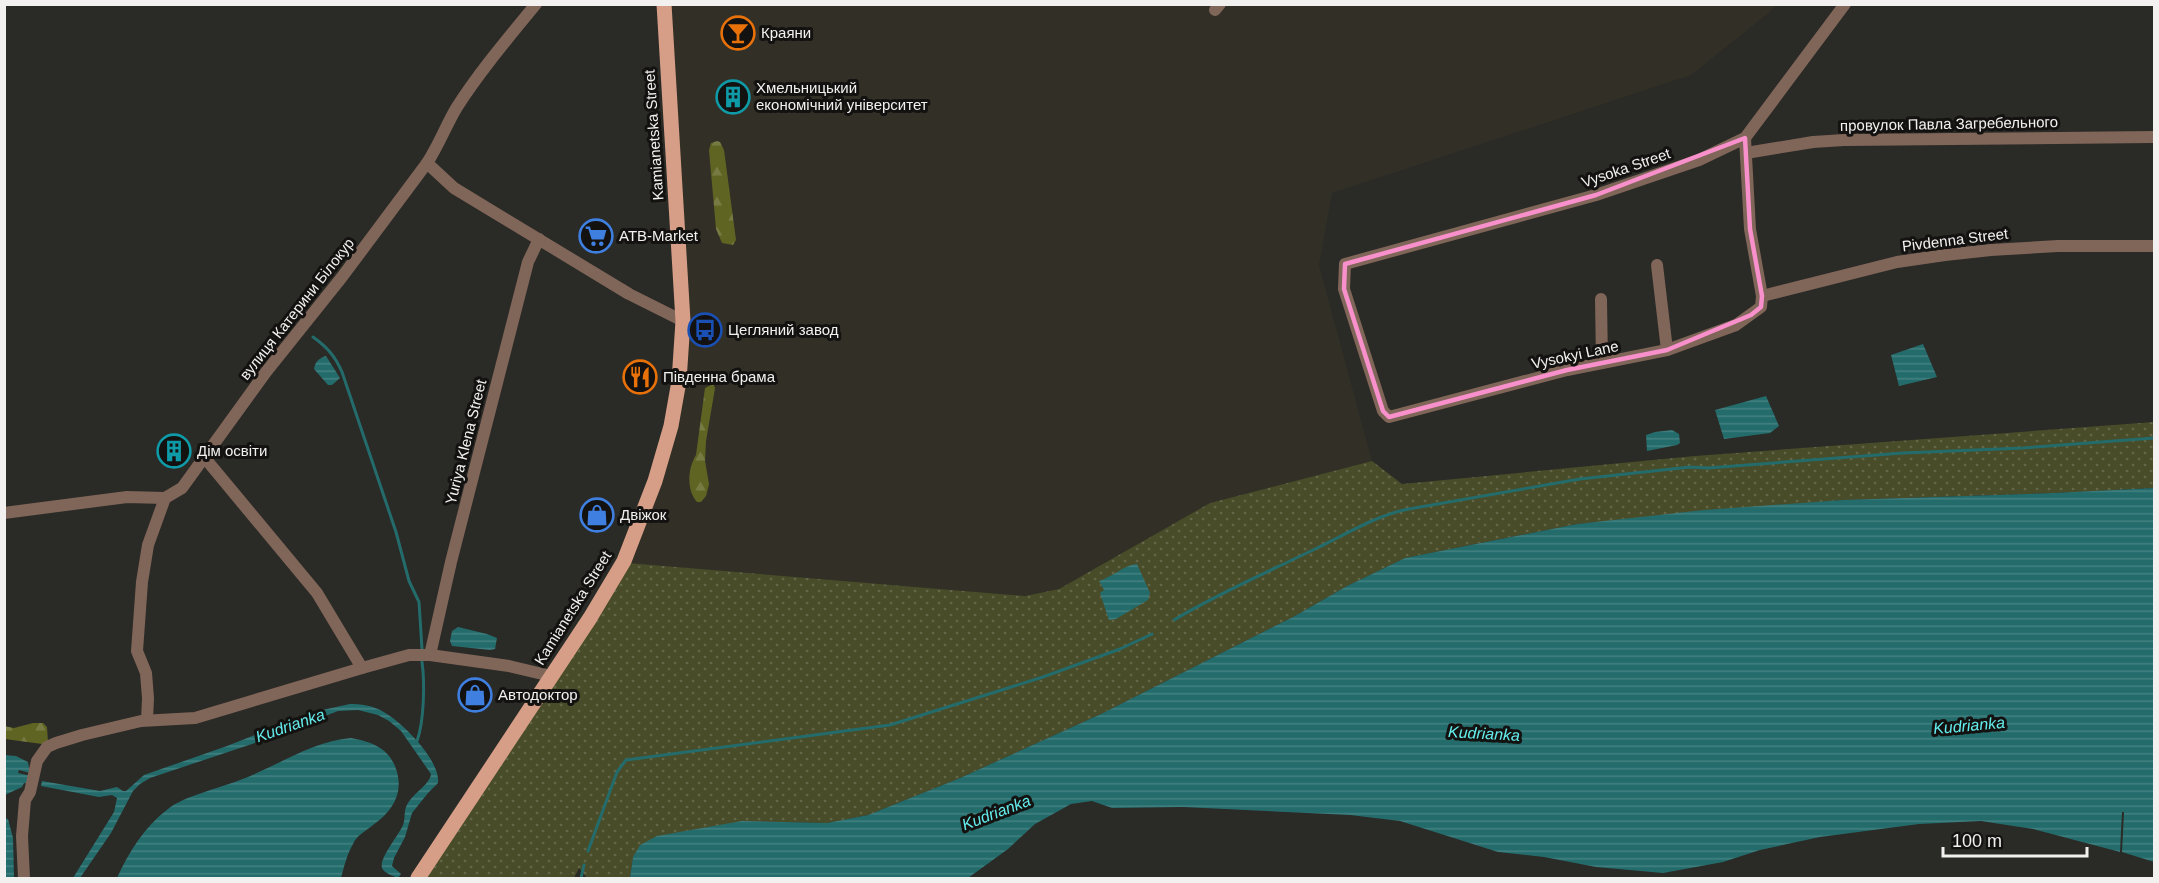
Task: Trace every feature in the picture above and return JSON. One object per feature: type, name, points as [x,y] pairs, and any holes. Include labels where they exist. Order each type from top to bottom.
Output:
[{"type":"main road","name":"Kamianetska Street","points":[[419,877],[590,618],[624,561],[655,482],[671,426],[679,381],[683,321],[664,4]]},
{"type":"street","name":"вулиця Катерини Білокур","points":[[165,498],[182,488],[266,372],[342,277],[438,147],[457,107],[536,4]]},
{"type":"street","name":"Vysoka Street","points":[[1352,262],[1596,195],[1699,160],[1745,138],[1845,4]]},
{"type":"street","name":"провулок Павла Загребельного","points":[[1746,153],[1813,142],[1844,140],[2154,137]]},
{"type":"street","points":[[1745,138],[1750,229],[1762,296]]},
{"type":"street","points":[[427,163],[454,188],[628,294],[683,321]]},
{"type":"street","name":"Yuriya Klena Street","points":[[430,655],[451,562],[528,262],[539,239]]},
{"type":"street","name":"Pivdenna Street","points":[[1762,296],[1897,262],[1945,255],[2058,246],[2154,246]]},
{"type":"street","name":"Vysokyi Lane","points":[[1352,262],[1344,264],[1344,289],[1383,411],[1389,417],[1567,370],[1667,350],[1736,325],[1761,307],[1762,296]]},
{"type":"street","points":[[1657,265],[1667,350]]},
{"type":"street","points":[[1601,299],[1602,363]]},
{"type":"street","points":[[204,457],[317,593],[362,668]]},
{"type":"street","points":[[4,513],[127,498],[165,498],[144,561],[137,651],[146,673],[147,720]]},
{"type":"street","points":[[24,879],[22,836],[25,800],[30,792],[37,761],[48,747],[56,742],[147,720],[195,718],[409,655],[430,655],[509,666],[551,676]]},
{"type":"highlighted area","points":[[1745,138],[1750,229],[1762,296],[1761,307],[1751,315],[1667,350],[1567,370],[1389,417],[1383,411],[1344,289],[1345,264],[1596,195]]},
{"type":"shaded area","points":[[670,5],[1775,5],[1771,11],[1691,75],[1332,193],[1319,265],[1372,461],[1210,503],[1059,589],[1024,596],[628,563],[684,382]]},
{"type":"green space","points":[[717,141],[724,150],[736,240],[733,245],[722,243],[716,229],[709,150],[711,143]]},
{"type":"green space","points":[[713,384],[715,388],[705,461],[709,484],[706,496],[701,502],[697,502],[691,491],[690,472],[696,455],[705,388]]},
{"type":"green space","points":[[2154,422],[2154,488],[1842,500],[1577,524],[1405,558],[1101,714],[960,778],[868,815],[827,823],[742,821],[633,857],[630,878],[587,878],[579,868],[574,878],[424,878],[628,563],[1025,596],[1059,589],[1210,503],[1372,461],[1402,484],[1695,456]]},
{"type":"green space","points":[[43,723],[47,727],[48,742],[42,744],[5,739],[4,726],[14,728]]},
{"type":"water","points":[[1923,344],[1937,377],[1899,386],[1891,355]]},
{"type":"water","points":[[326,356],[340,378],[332,385],[328,385],[314,369],[315,364]]},
{"type":"water","points":[[1766,396],[1779,426],[1770,433],[1724,439],[1715,410]]},
{"type":"water","points":[[1672,430],[1679,434],[1680,443],[1647,451],[1646,435]]},
{"type":"water","name":"Kudrianka","points":[[2154,488],[2154,862],[2122,852],[2124,812],[2122,812],[2120,852],[2033,829],[1981,821],[1919,824],[1820,837],[1760,850],[1723,862],[1663,873],[1596,867],[1544,857],[1498,852],[1400,821],[1350,815],[1183,807],[1112,808],[1092,801],[1071,804],[1035,824],[1008,849],[968,878],[630,878],[633,857],[640,845],[657,836],[742,821],[827,823],[868,815],[960,778],[1101,714],[1405,558],[1577,524],[1704,510],[1842,500]]},
{"type":"water","points":[[1137,564],[1150,593],[1148,600],[1116,619],[1109,620],[1100,593],[1104,590],[1099,581]]},
{"type":"water","points":[[458,627],[497,638],[495,649],[452,646],[450,641],[452,631]]},
{"type":"water","name":"Kudrianka","points":[[350,704],[375,708],[397,721],[426,752],[437,774],[438,783],[412,813],[405,837],[394,858],[392,866],[401,874],[398,878],[383,870],[383,858],[403,825],[406,806],[428,781],[431,774],[401,731],[378,715],[358,710],[338,711],[255,743],[150,778],[133,791],[111,833],[80,878],[73,878],[114,812],[117,798],[112,795],[99,797],[41,786],[42,781],[100,791],[117,787],[126,791],[144,775],[227,746],[313,712]]},
{"type":"water","points":[[351,738],[372,744],[388,754],[395,766],[399,784],[396,799],[387,813],[355,841],[347,856],[341,878],[117,878],[144,832],[159,816],[175,804],[254,775],[308,749]]},
{"type":"water","points":[[5,755],[16,756],[28,762],[30,773],[19,770],[18,773],[31,776],[30,784],[24,783],[22,787],[5,795]]},
{"type":"water","points":[[5,818],[8,819],[13,838],[14,878],[5,878]]},
{"type":"waterway","points":[[313,337],[330,352],[342,372],[396,532],[409,581],[419,602],[422,649]]},
{"type":"waterway","points":[[1174,620],[1361,526],[1409,509],[1580,479],[1690,467],[1708,468],[1903,453],[2023,448],[2154,438]]},
{"type":"waterway","points":[[588,851],[617,772],[626,760],[890,725],[1043,677],[1120,649],[1152,634]]},
{"type":"waterway","points":[[417,741],[423,702],[422,662]]},
{"type":"waterway","points":[[581,878],[584,865]]},
{"type":"place","name":"Краяни","points":[[738,33]]},
{"type":"place","name":"Хмельницький економічний університет","points":[[733,97]]},
{"type":"place","name":"ATB-Market","points":[[596,236]]},
{"type":"place","name":"Цегляний завод","points":[[705,330]]},
{"type":"place","name":"Південна брама","points":[[640,377]]},
{"type":"place","name":"Дім освіти","points":[[174,451]]},
{"type":"place","name":"Двіжок","points":[[597,515]]},
{"type":"place","name":"Автодоктор","points":[[475,695]]}]
